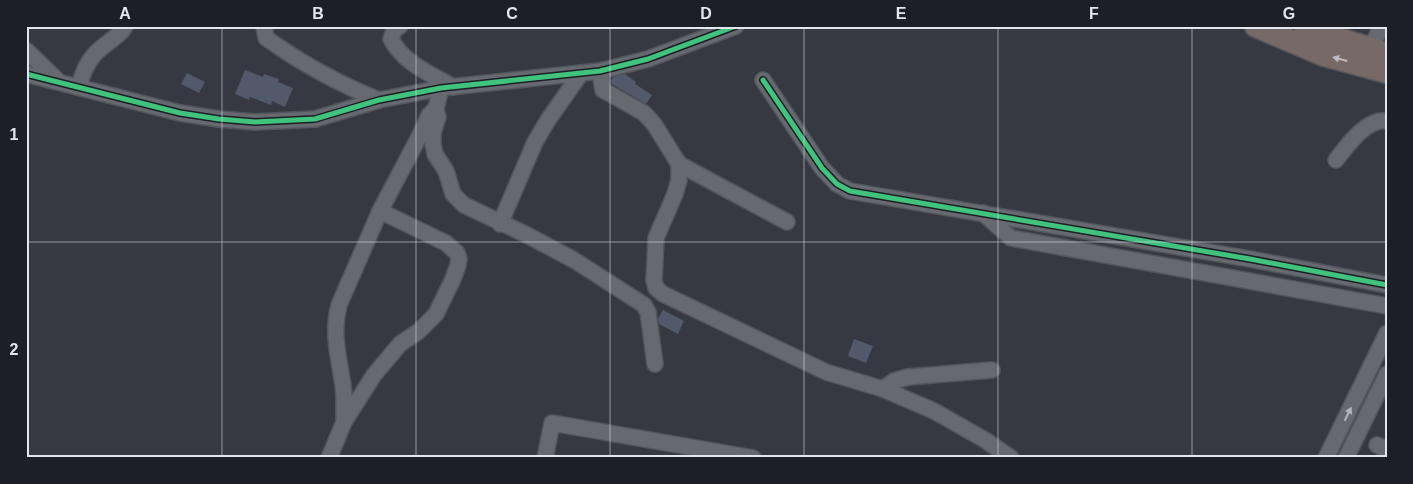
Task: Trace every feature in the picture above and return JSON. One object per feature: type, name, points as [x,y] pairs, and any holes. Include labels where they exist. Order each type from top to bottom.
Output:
[{"type":"highway","points":[[1256,26],[1324,55],[1377,60]]},
{"type":"highway","points":[[1305,26],[1377,60]]},
{"type":"street","points":[[79,86],[84,70],[95,54],[106,42],[120,35],[124,31],[125,26]]},
{"type":"street","points":[[264,26],[266,38],[285,51],[352,89],[379,100]]},
{"type":"street","points":[[400,26],[394,30],[391,39],[402,54],[447,88]]},
{"type":"street","points":[[26,74],[180,113],[218,119],[255,122],[315,119],[379,100],[447,88],[600,72],[648,59],[736,26]]},
{"type":"street","points":[[1377,60],[1382,26]]},
{"type":"street","points":[[26,50],[59,82]]},
{"type":"street","points":[[600,72],[603,90],[644,113],[654,124],[679,164],[680,180],[656,238],[654,280],[656,288],[663,294],[826,372],[883,389],[934,411],[985,440],[1011,458]]},
{"type":"street","points":[[500,224],[535,142],[581,73]]},
{"type":"street","points":[[763,80],[822,168],[844,188],[855,192],[1250,259],[1387,285]]},
{"type":"street","points":[[344,422],[343,381],[336,340],[336,317],[339,305],[380,211],[420,135],[428,115],[436,108],[447,88]]},
{"type":"street","points":[[436,108],[438,117],[433,133],[433,144],[435,154],[446,171],[453,194],[464,206],[525,234],[574,260],[644,305],[648,312],[655,364]]},
{"type":"street","points":[[1336,160],[1353,138],[1368,126],[1382,121],[1387,122]]},
{"type":"street","points":[[679,164],[787,222]]},
{"type":"street","points":[[329,458],[344,422],[374,375],[406,339],[429,322],[436,314],[453,280],[458,265],[457,253],[446,242],[380,211]]},
{"type":"street","points":[[983,213],[1011,238],[1387,306]]},
{"type":"street","points":[[1326,458],[1387,333]]},
{"type":"street","points":[[883,389],[894,381],[908,376],[992,370]]},
{"type":"street","points":[[1346,458],[1387,374]]},
{"type":"street","points":[[545,458],[552,422],[699,453],[753,458]]},
{"type":"building","points":[[245,70],[263,77],[264,74],[279,79],[278,82],[293,88],[285,107],[272,101],[271,105],[250,97],[249,100],[235,94]]},
{"type":"building","points":[[187,73],[205,82],[199,93],[181,84]]},
{"type":"building","points":[[625,74],[636,82],[635,84],[652,95],[646,104],[612,84],[613,77]]},
{"type":"building","points":[[663,310],[684,321],[678,334],[659,324],[658,319]]},
{"type":"building","points":[[854,339],[873,346],[866,363],[848,356]]},
{"type":"cycle path","points":[[26,74],[180,113],[255,122],[315,119],[379,100],[441,88],[600,71],[648,59],[736,26]]},
{"type":"cycle path","points":[[763,80],[822,168],[837,184],[850,191],[1250,259],[1387,285]]}]
